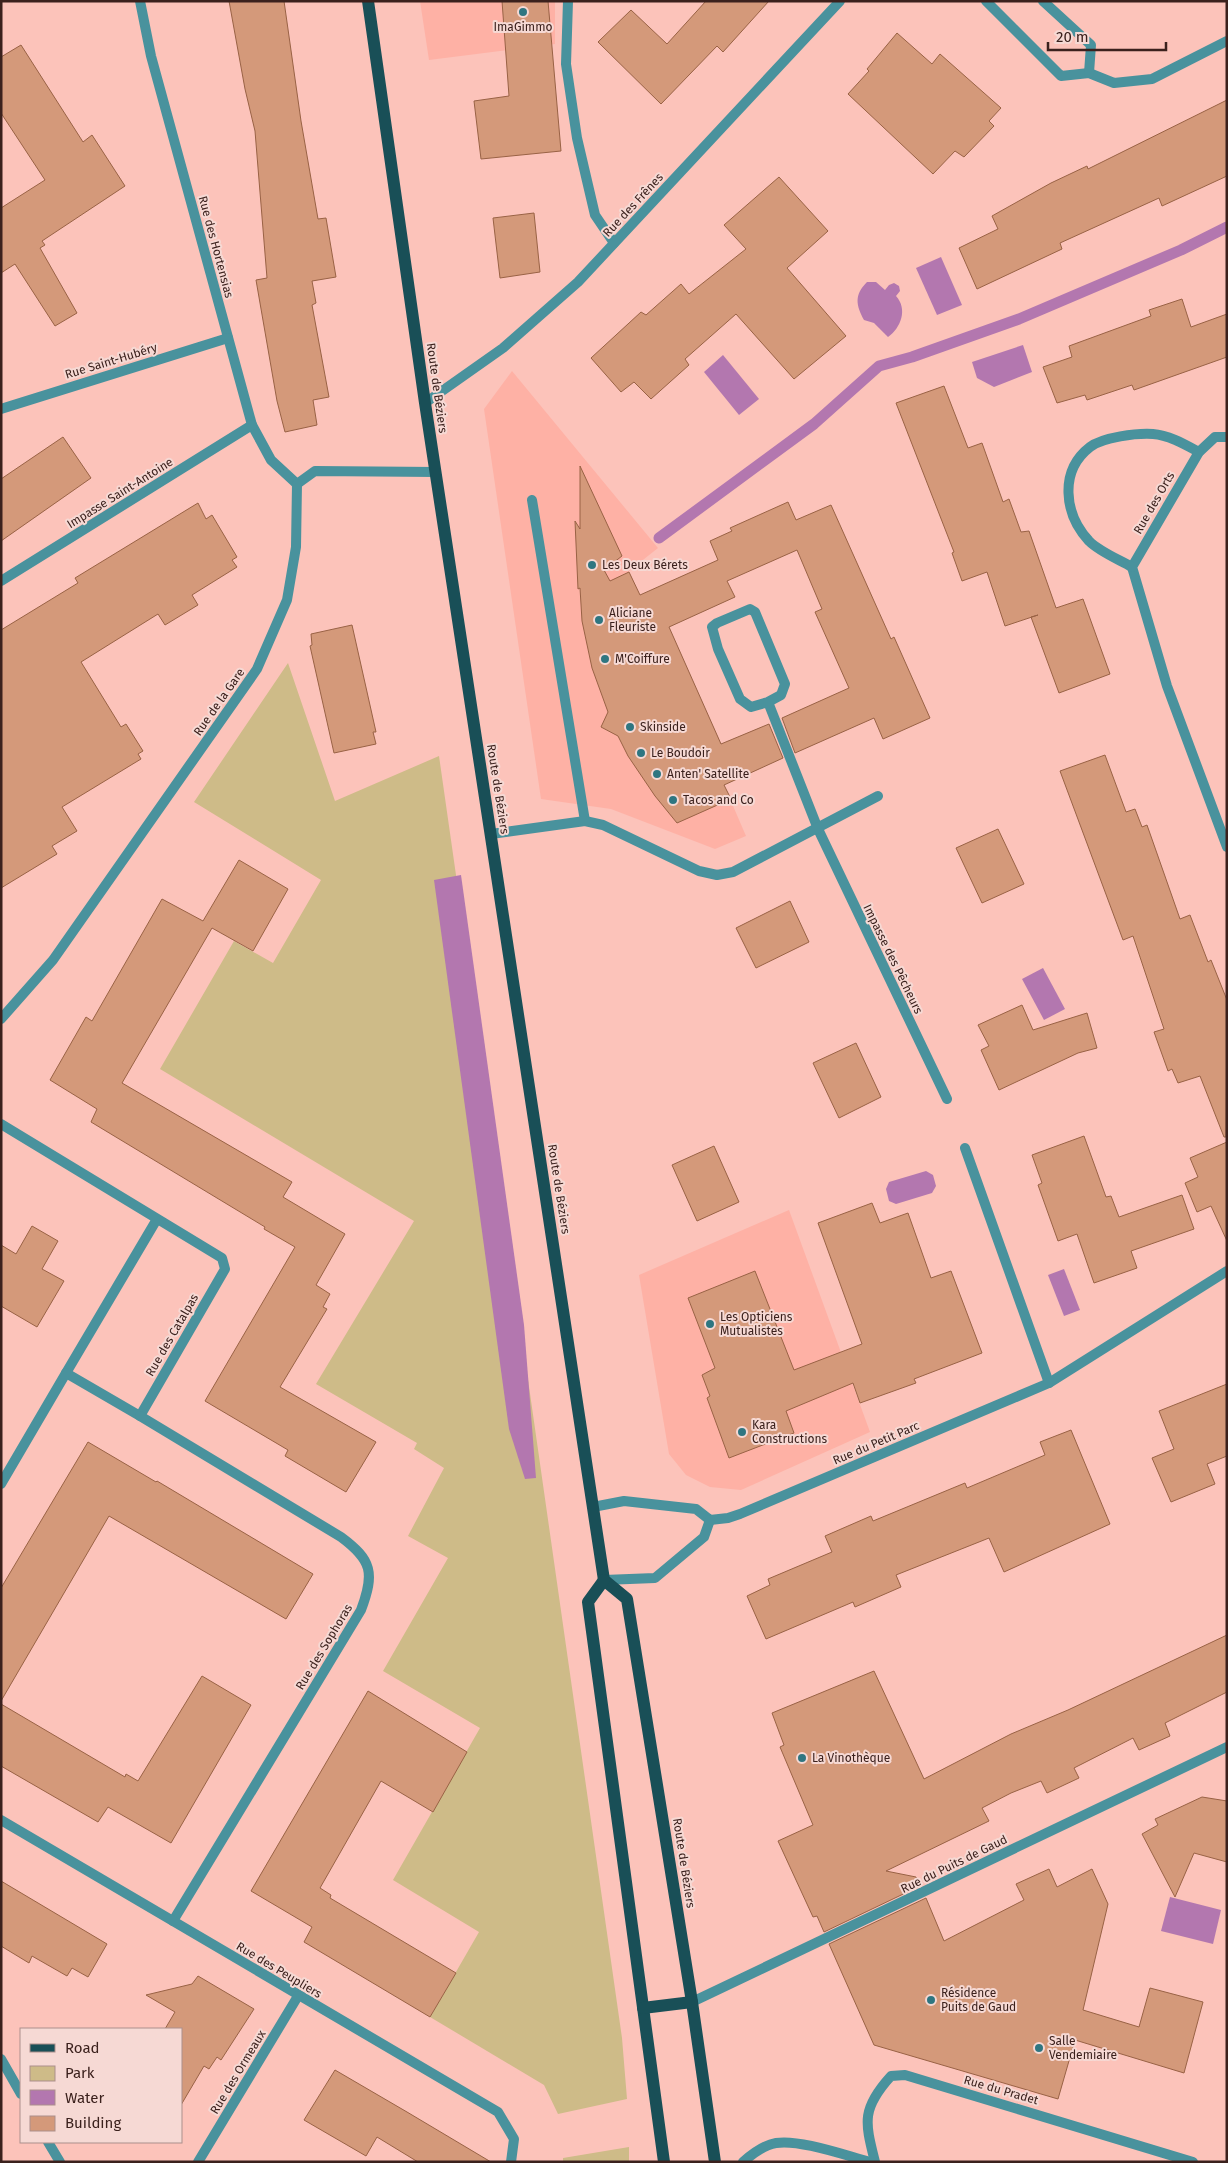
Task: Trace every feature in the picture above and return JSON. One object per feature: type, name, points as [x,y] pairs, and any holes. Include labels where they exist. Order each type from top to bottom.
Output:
[{"type":"main road","name":"Route de Béziers","points":[[368,1],[425,403],[604,1580],[628,1599],[692,2002],[715,2162]]},
{"type":"main road","points":[[604,1580],[588,1602],[664,2162]]},
{"type":"main road","points":[[643,2008],[692,2002]]},
{"type":"street","name":"Rue des Hortensias","points":[[140,1],[150,56],[252,425],[271,460],[297,484]]},
{"type":"street","points":[[568,1],[566,64],[577,138],[595,215],[614,243]]},
{"type":"street","name":"Rue des Frênes","points":[[425,403],[503,348],[578,282],[840,1]]},
{"type":"street","points":[[986,1],[1061,76],[1089,73],[1114,82],[1152,79],[1227,41]]},
{"type":"street","points":[[1043,1],[1091,45],[1089,73]]},
{"type":"street","name":"Rue Saint-Hubéry","points":[[1,409],[228,338]]},
{"type":"street","name":"Impasse Saint-Antoine","points":[[1,581],[252,425]]},
{"type":"street","points":[[1199,452],[1182,443],[1155,434],[1123,436],[1092,446],[1075,461],[1067,487],[1069,505],[1078,524],[1090,541],[1132,567],[1167,686],[1227,847]]},
{"type":"street","name":"Rue des Orts","points":[[1132,567],[1199,452],[1214,438],[1227,437]]},
{"type":"street","points":[[297,484],[315,471],[436,472]]},
{"type":"street","name":"Rue de la Gare","points":[[1,1019],[53,960],[257,669],[286,600],[296,547],[297,484]]},
{"type":"street","points":[[532,500],[585,821]]},
{"type":"street","points":[[750,609],[756,612],[785,684],[781,695],[768,702],[751,707],[740,699],[712,627],[750,609]]},
{"type":"street","name":"Impasse des Pêcheurs","points":[[768,702],[818,829],[947,1099]]},
{"type":"street","points":[[491,834],[585,821],[603,825],[699,871],[716,875],[733,872],[878,796]]},
{"type":"street","name":"Rue des Catalpas","points":[[1,1124],[222,1258],[225,1269],[140,1416]]},
{"type":"street","points":[[965,1148],[1049,1383]]},
{"type":"street","points":[[1,1484],[157,1219]]},
{"type":"street","name":"Rue du Petit Parc","points":[[710,1520],[728,1518],[740,1514],[1049,1383],[1227,1271]]},
{"type":"street","points":[[66,1373],[140,1416]]},
{"type":"street","name":"Rue des Sophoras","points":[[140,1416],[341,1537],[358,1550],[369,1567],[368,1591],[361,1610],[173,1921]]},
{"type":"street","points":[[593,1507],[624,1501],[696,1509],[710,1520],[704,1537],[655,1578],[604,1580]]},
{"type":"street","name":"Rue du Puits de Gaud","points":[[692,2002],[1227,1747]]},
{"type":"street","name":"Rue des Peupliers","points":[[1,1820],[498,2112],[514,2139],[510,2162]]},
{"type":"street","name":"Rue des Ormeaux","points":[[198,2162],[298,1996]]},
{"type":"street","points":[[1,2059],[20,2092]]},
{"type":"street","name":"Rue du Pradet","points":[[875,2162],[867,2119],[870,2104],[878,2090],[890,2076],[905,2075],[1193,2162]]},
{"type":"street","points":[[49,2143],[60,2162]]},
{"type":"street","points":[[743,2162],[752,2153],[776,2143],[801,2144],[871,2162]]},
{"type":"shaded area","points":[[420,1],[555,1],[555,44],[429,60]]},
{"type":"shaded area","points":[[512,371],[658,548],[629,571],[656,632],[668,627],[721,744],[709,750],[746,836],[715,849],[611,809],[541,799],[484,409]]},
{"type":"shaded area","points":[[789,1210],[870,1432],[741,1490],[710,1487],[686,1475],[669,1454],[639,1275]]},
{"type":"green space","points":[[288,663],[335,801],[439,756],[622,2038],[627,2099],[558,2114],[544,2085],[430,2017],[479,1932],[393,1880],[480,1728],[383,1671],[448,1558],[408,1536],[444,1468],[414,1449],[417,1443],[316,1384],[414,1221],[160,1069],[234,941],[273,963],[321,880],[194,802]]},
{"type":"green space","points":[[629,2147],[629,2162],[563,2162],[563,2158]]},
{"type":"water","points":[[941,257],[962,305],[937,315],[916,268]]},
{"type":"water","points":[[867,282],[876,282],[885,290],[894,283],[899,286],[900,291],[896,296],[902,307],[901,318],[896,329],[888,337],[874,323],[864,320],[859,310],[858,296]]},
{"type":"water","points":[[1023,345],[1032,372],[994,387],[977,378],[972,362]]},
{"type":"water","points":[[723,355],[759,399],[739,415],[704,372]]},
{"type":"water","points":[[461,875],[524,1325],[536,1478],[525,1479],[509,1429],[434,880]]},
{"type":"water","points":[[1043,968],[1065,1009],[1044,1020],[1022,979]]},
{"type":"water","points":[[926,1171],[933,1175],[936,1186],[932,1193],[896,1204],[889,1201],[886,1189],[889,1182]]},
{"type":"water","points":[[1064,1269],[1080,1310],[1064,1316],[1048,1275]]},
{"type":"water","points":[[1170,1897],[1221,1910],[1213,1944],[1161,1931]]},
{"type":"building","points":[[229,1],[284,1],[301,121],[318,219],[326,218],[336,277],[312,281],[316,303],[312,305],[329,397],[313,400],[317,425],[285,432],[277,401],[256,280],[267,278],[255,131],[245,89]]},
{"type":"building","points":[[502,1],[548,1],[561,151],[481,159],[474,101],[509,96]]},
{"type":"building","points":[[706,1],[769,1],[723,52],[717,46],[661,104],[598,42],[631,10],[667,44]]},
{"type":"building","points":[[897,33],[932,64],[940,54],[1001,108],[989,121],[994,126],[964,157],[955,151],[933,174],[848,94],[869,71],[867,69]]},
{"type":"building","points":[[21,45],[83,142],[92,135],[125,186],[42,241],[45,245],[40,248],[77,313],[55,326],[15,264],[1,273],[1,208],[45,180],[1,113],[1,57]]},
{"type":"building","points":[[1227,100],[1227,176],[1162,206],[1159,198],[1060,243],[1062,249],[977,289],[959,248],[998,229],[992,216],[1051,183],[1087,166],[1088,169]]},
{"type":"building","points":[[779,177],[828,231],[787,268],[846,336],[794,379],[736,314],[685,359],[689,365],[651,399],[634,382],[621,392],[591,358],[641,312],[646,315],[681,284],[689,294],[746,249],[724,225]]},
{"type":"building","points":[[534,213],[540,272],[500,278],[493,218]]},
{"type":"building","points":[[1182,299],[1191,327],[1227,314],[1227,357],[1134,390],[1132,385],[1087,400],[1085,395],[1057,403],[1043,367],[1072,357],[1069,346],[1151,316],[1149,310]]},
{"type":"building","points":[[944,386],[968,448],[982,443],[1003,502],[1009,499],[1021,532],[1029,531],[1056,608],[1083,599],[1110,674],[1059,693],[1031,617],[1005,626],[987,572],[962,581],[952,553],[954,552],[896,403]]},
{"type":"building","points":[[63,437],[91,478],[1,541],[1,479]]},
{"type":"building","points":[[580,466],[622,556],[604,570],[610,581],[629,572],[640,595],[718,560],[710,541],[732,531],[730,528],[788,502],[796,520],[831,505],[891,639],[894,637],[930,718],[883,739],[874,718],[795,753],[782,718],[849,688],[815,612],[822,609],[797,550],[727,581],[735,597],[669,627],[721,744],[769,724],[783,758],[724,785],[731,799],[677,823],[655,796],[628,756],[618,736],[601,727],[608,712],[592,668],[582,621],[580,588],[578,589],[575,521],[580,529]]},
{"type":"building","points":[[198,503],[206,519],[212,515],[237,557],[232,560],[237,567],[192,595],[198,605],[165,625],[158,614],[81,662],[121,727],[126,724],[143,751],[138,754],[141,759],[62,807],[77,831],[52,846],[57,854],[1,888],[1,630],[78,583],[75,578]]},
{"type":"building","points":[[352,625],[376,732],[373,732],[376,744],[334,753],[310,646],[312,645],[311,634]]},
{"type":"building","points":[[1105,755],[1126,812],[1135,809],[1142,827],[1147,825],[1180,919],[1190,915],[1208,962],[1211,960],[1227,1000],[1226,1137],[1224,1137],[1200,1076],[1178,1083],[1172,1069],[1168,1071],[1154,1032],[1164,1029],[1133,936],[1123,940],[1060,771]]},
{"type":"building","points":[[998,829],[1024,884],[982,903],[956,848]]},
{"type":"building","points":[[239,860],[288,889],[253,951],[212,928],[122,1083],[292,1182],[283,1197],[345,1234],[316,1285],[330,1294],[323,1307],[327,1309],[280,1387],[376,1442],[346,1492],[285,1456],[288,1450],[205,1401],[295,1247],[91,1122],[97,1109],[50,1080],[86,1017],[92,1021],[162,899],[203,921]]},
{"type":"building","points":[[790,901],[809,942],[756,968],[736,928]]},
{"type":"building","points":[[1022,1005],[1033,1030],[1087,1013],[1097,1048],[1078,1053],[999,1090],[981,1050],[989,1046],[978,1025]]},
{"type":"building","points":[[856,1043],[881,1097],[839,1118],[813,1063]]},
{"type":"building","points":[[1084,1136],[1106,1197],[1111,1196],[1119,1217],[1182,1195],[1194,1229],[1131,1251],[1137,1268],[1094,1283],[1077,1234],[1058,1241],[1038,1185],[1042,1183],[1032,1155]]},
{"type":"building","points":[[1227,1142],[1227,1241],[1211,1206],[1197,1212],[1185,1183],[1198,1177],[1190,1158]]},
{"type":"building","points":[[714,1146],[739,1202],[697,1221],[672,1165]]},
{"type":"building","points":[[872,1203],[880,1223],[908,1213],[931,1278],[951,1271],[982,1353],[914,1379],[916,1383],[860,1403],[853,1383],[786,1411],[794,1433],[729,1458],[707,1398],[710,1396],[702,1375],[715,1368],[688,1298],[755,1271],[794,1370],[862,1344],[818,1223]]},
{"type":"building","points":[[32,1226],[58,1241],[42,1269],[64,1281],[37,1327],[1,1306],[1,1245],[16,1254]]},
{"type":"building","points":[[1227,1384],[1227,1456],[1207,1464],[1215,1484],[1171,1502],[1152,1458],[1174,1449],[1159,1411]]},
{"type":"building","points":[[1071,1430],[1110,1524],[1004,1572],[989,1538],[896,1575],[901,1587],[855,1607],[853,1602],[766,1639],[747,1596],[770,1585],[768,1579],[832,1552],[825,1536],[871,1516],[873,1521],[965,1483],[967,1488],[1045,1455],[1040,1442]]},
{"type":"building","points":[[88,1442],[313,1574],[286,1619],[109,1516],[1,1701],[1,1588]]},
{"type":"building","points":[[1227,1635],[1227,1692],[1165,1723],[1170,1736],[1139,1750],[1133,1738],[1074,1768],[1079,1778],[1047,1793],[1041,1781],[1011,1793],[982,1808],[989,1821],[886,1871],[916,1877],[920,1886],[824,1932],[817,1916],[813,1917],[778,1841],[813,1825],[780,1747],[784,1745],[772,1713],[874,1671],[924,1779],[1011,1734],[1068,1710]]},
{"type":"building","points":[[202,1676],[251,1705],[171,1843],[108,1807],[98,1822],[1,1766],[1,1704],[125,1777],[126,1774],[138,1781]]},
{"type":"building","points":[[368,1691],[467,1752],[433,1812],[381,1781],[320,1888],[331,1895],[330,1898],[456,1973],[430,2017],[304,1942],[312,1927],[251,1891]]},
{"type":"building","points":[[1202,1797],[1227,1801],[1227,1862],[1194,1853],[1175,1897],[1142,1834],[1158,1825],[1155,1819]]},
{"type":"building","points":[[1049,1869],[1057,1887],[1092,1869],[1108,1904],[1083,2010],[1139,2027],[1150,1988],[1203,2002],[1184,2073],[1075,2040],[1058,2099],[874,2045],[829,1944],[926,1898],[944,1941],[1024,1900],[1016,1884]]},
{"type":"building","points":[[1,1881],[107,1944],[88,1977],[72,1968],[67,1976],[32,1956],[29,1963],[1,1946]]},
{"type":"building","points":[[198,1976],[254,2009],[221,2060],[217,2057],[209,2069],[204,2066],[182,2103],[182,2028],[166,2028],[175,2012],[146,1995],[192,1984]]},
{"type":"building","points":[[335,2070],[491,2162],[418,2162],[377,2137],[366,2156],[304,2120]]},
{"type":"waterway","points":[[659,538],[814,424],[879,366],[912,357],[1019,319],[1181,250],[1227,227]]},
{"type":"place","name":"ImaGimmo","points":[[523,12]]},
{"type":"place","name":"Les Deux Bérets","points":[[592,565]]},
{"type":"place","name":"Aliciane Fleuriste","points":[[599,620]]},
{"type":"place","name":"M'Coiffure","points":[[605,659]]},
{"type":"place","name":"Skinside","points":[[630,727]]},
{"type":"place","name":"Le Boudoir","points":[[641,753]]},
{"type":"place","name":"Anten' Satellite","points":[[657,774]]},
{"type":"place","name":"Tacos and Co","points":[[673,800]]},
{"type":"place","name":"Les Opticiens Mutualistes","points":[[710,1324]]},
{"type":"place","name":"Kara Constructions","points":[[742,1432]]},
{"type":"place","name":"La Vinothèque","points":[[802,1758]]},
{"type":"place","name":"Résidence Puits de Gaud","points":[[931,2000]]},
{"type":"place","name":"Salle Vendemiaire","points":[[1039,2048]]}]
